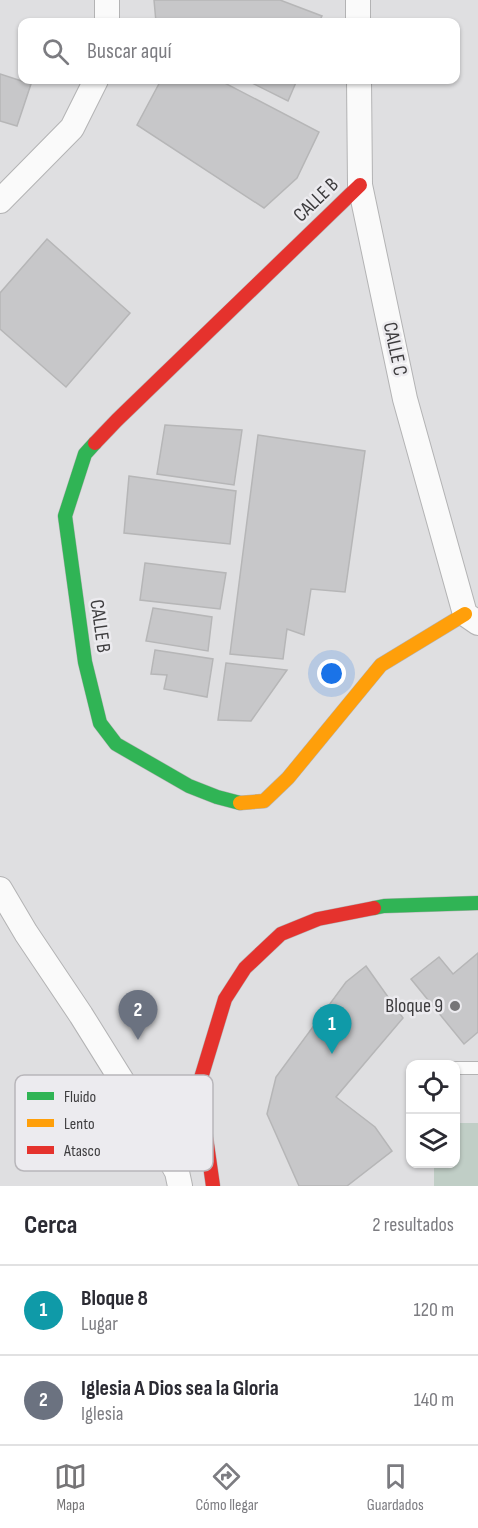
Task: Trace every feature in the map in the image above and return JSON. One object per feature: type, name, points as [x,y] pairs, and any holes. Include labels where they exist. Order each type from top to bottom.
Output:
[{"type":"street","points":[[107,0],[107,18]]},
{"type":"street","points":[[358,0],[358,18]]},
{"type":"street","points":[[0,201],[72,128],[94,84]]},
{"type":"street","name":"CALLE C","points":[[359,84],[360,185],[405,399],[471,618]]},
{"type":"street","name":"CALLE B","points":[[360,185],[117,420],[85,454],[65,516],[85,662],[100,723],[116,744],[189,786],[242,804],[264,801],[288,778],[381,665],[471,618]]},
{"type":"street","points":[[0,889],[118,1075]]},
{"type":"street","points":[[202,1075],[225,999],[245,968],[281,934],[318,919],[384,906],[478,903]]},
{"type":"street","points":[[176,1171],[180,1186]]},
{"type":"street","points":[[211,1171],[213,1186]]},
{"type":"lane","points":[[460,1068],[478,1068]]},
{"type":"shaded area","points":[[460,1123],[478,1123],[478,1186],[434,1186],[434,1168],[460,1168]]},
{"type":"building","points":[[154,0],[280,0],[322,16],[321,18],[156,18]]},
{"type":"building","points":[[0,74],[18,80],[18,84],[31,84],[17,126],[0,121]]},
{"type":"building","points":[[159,84],[227,84],[319,132],[297,178],[264,208],[137,125]]},
{"type":"building","points":[[254,84],[295,84],[288,101]]},
{"type":"building","points":[[47,239],[130,313],[66,387],[0,329],[0,293]]},
{"type":"building","points":[[165,425],[242,430],[234,485],[157,474]]},
{"type":"building","points":[[258,435],[365,451],[345,592],[311,589],[304,635],[287,629],[283,659],[230,654]]},
{"type":"building","points":[[129,476],[236,491],[230,544],[124,533]]},
{"type":"building","points":[[145,563],[226,573],[220,609],[140,600]]},
{"type":"building","points":[[153,608],[212,617],[208,651],[146,641]]},
{"type":"building","points":[[155,650],[213,659],[207,697],[164,689],[167,675],[151,674]]},
{"type":"building","points":[[226,663],[287,670],[251,721],[218,720]]},
{"type":"building","name":"Bloque 9","points":[[478,953],[478,1032],[464,1044],[411,979],[439,957],[453,974]]},
{"type":"building","points":[[366,966],[403,1018],[336,1097],[375,1127],[392,1151],[347,1186],[299,1186],[267,1114],[276,1077],[346,982]]},
{"type":"traffic: fast","points":[[95,443],[85,454],[65,516],[85,662],[100,723],[116,744],[189,786],[240,803]]},
{"type":"traffic: fast","points":[[374,908],[478,903]]},
{"type":"traffic: slow","points":[[240,803],[264,801],[288,778],[381,665],[465,614]]},
{"type":"traffic: jam","points":[[95,443],[360,185]]},
{"type":"traffic: jam","points":[[202,1075],[225,999],[245,968],[281,934],[318,919],[374,908]]},
{"type":"traffic: jam","points":[[211,1171],[213,1186]]},
{"type":"place","name":"Bloque 9","points":[[455,1006]]},
{"type":"place","name":"Iglesia A Dios sea la Gloria","points":[[138,1040]]},
{"type":"place","name":"Bloque 8","points":[[332,1054]]}]
